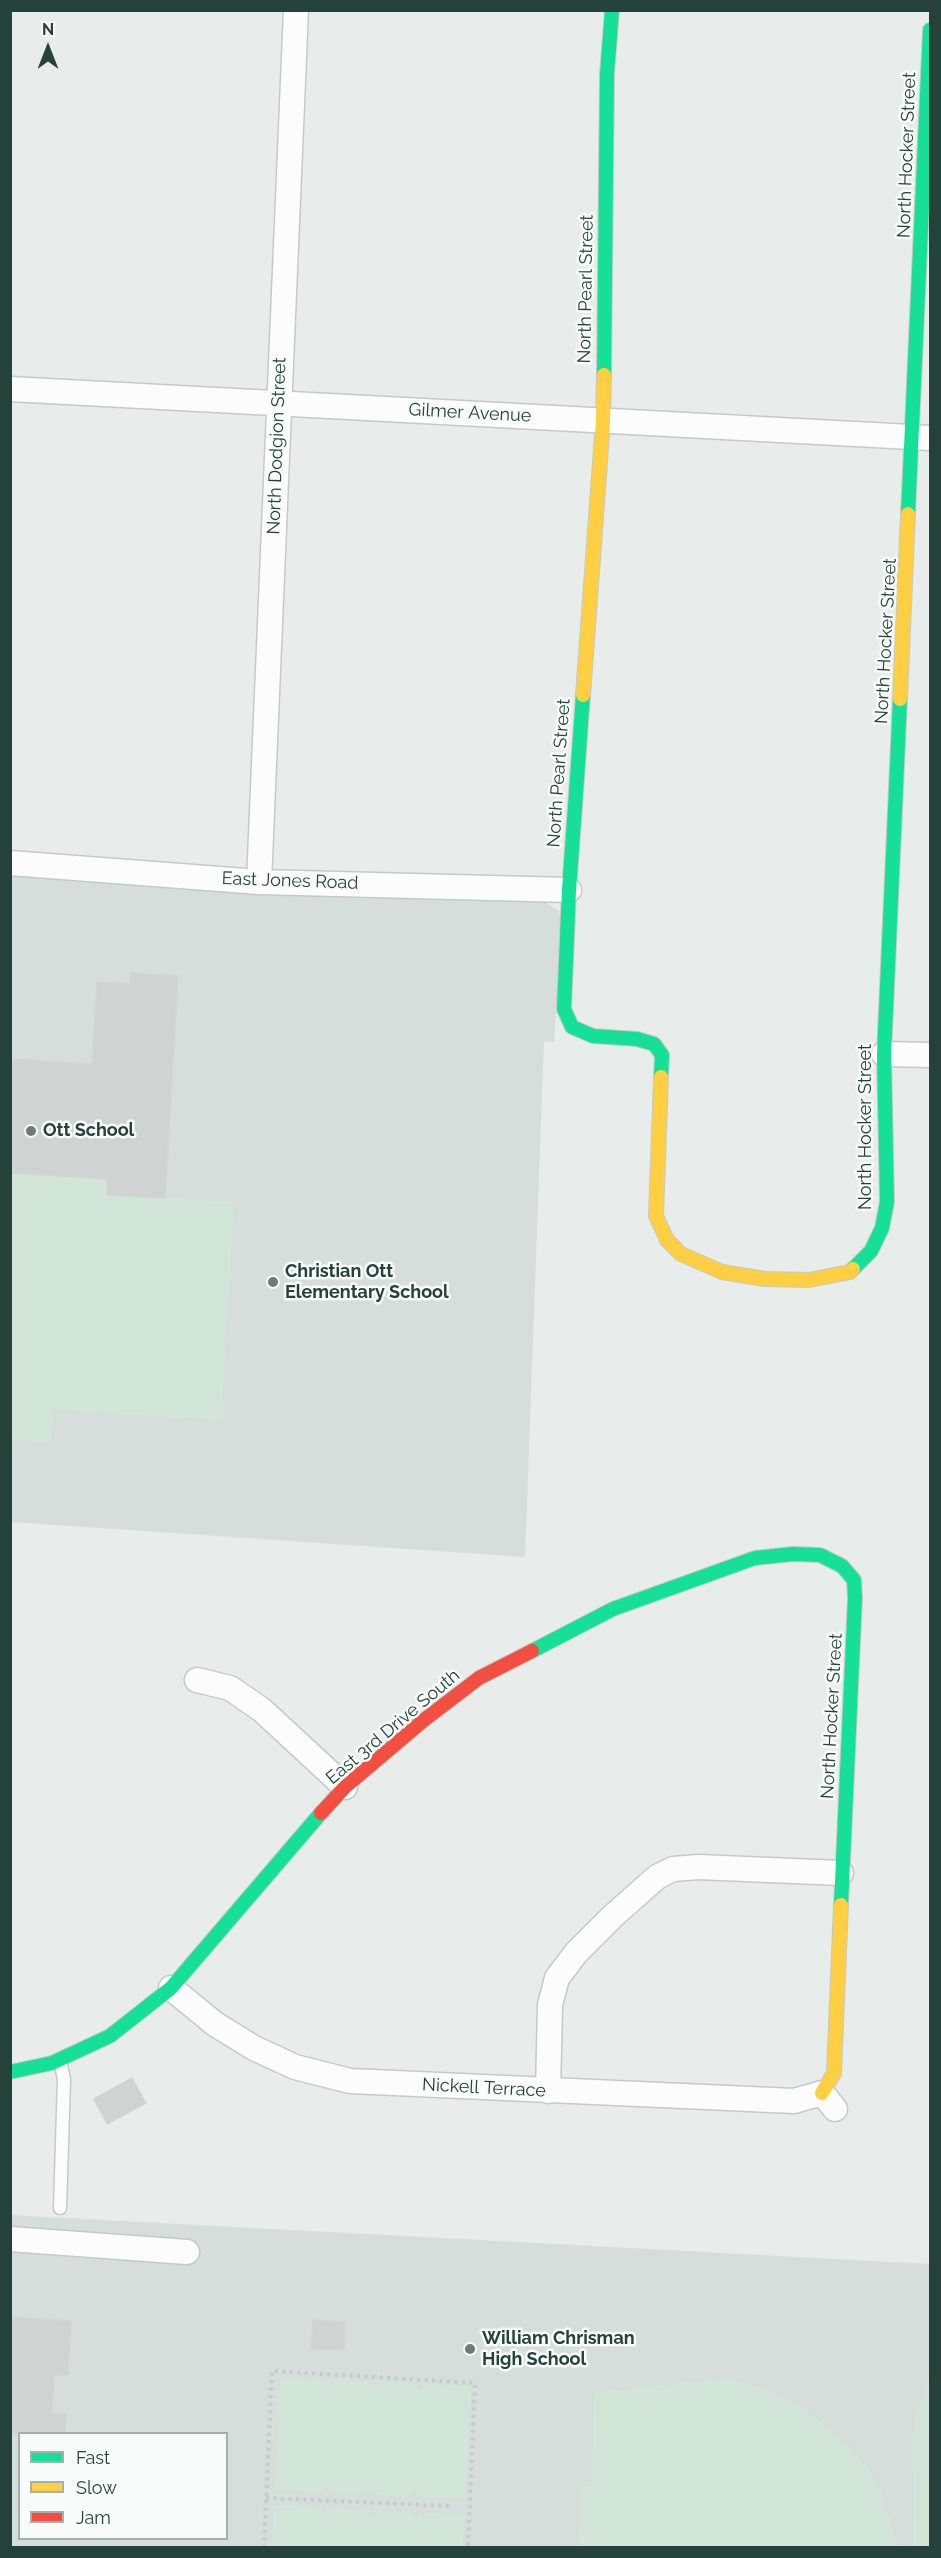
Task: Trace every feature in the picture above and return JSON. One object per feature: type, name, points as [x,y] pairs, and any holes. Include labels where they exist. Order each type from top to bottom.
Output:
[{"type":"street","name":"North Dodgion Street","points":[[259,882],[296,10]]},
{"type":"street","name":"North Pearl Street","points":[[612,10],[607,74],[603,421],[569,891],[564,1009],[572,1027],[593,1036],[637,1039],[654,1044],[662,1054],[656,1216],[667,1240],[681,1254],[722,1272],[765,1279],[809,1280],[850,1272],[871,1251]]},
{"type":"street","name":"North Hocker Street","points":[[871,1251],[882,1228],[887,1202],[884,1054],[922,438],[930,30]]},
{"type":"street","name":"Gilmer Avenue","points":[[10,388],[922,438]]},
{"type":"street","name":"East Jones Road","points":[[10,863],[259,882],[569,891]]},
{"type":"street","points":[[884,1054],[930,1055]]},
{"type":"street","name":"East 3rd Drive South","points":[[10,2072],[60,2059],[111,2036],[171,1988],[280,1858],[345,1787],[424,1720],[479,1678],[613,1609],[755,1558],[793,1554],[820,1555],[842,1566]]},
{"type":"street","name":"North Hocker Street","points":[[828,2101],[834,2073],[841,1873],[852,1720],[854,1580],[842,1566]]},
{"type":"street","points":[[197,1680],[230,1688],[262,1710],[345,1787]]},
{"type":"street","points":[[548,2091],[549,2005],[557,1978],[576,1953],[657,1877],[673,1869],[698,1867],[841,1873]]},
{"type":"street","name":"Nickell Terrace","points":[[171,1988],[225,2030],[254,2048],[295,2067],[350,2081],[828,2101]]},
{"type":"street","points":[[10,2239],[187,2252]]},
{"type":"lane","points":[[60,2059],[64,2079],[60,2208]]},
{"type":"path","points":[[264,2547],[272,2371],[475,2383],[468,2547]]},
{"type":"path","points":[[266,2498],[452,2506]]},
{"type":"shaded area","name":"Christian Ott Elementary School","points":[[10,869],[545,902],[559,911],[562,929],[554,1042],[544,1041],[525,1557],[11,1522]]},
{"type":"shaded area","name":"William Chrisman High School","points":[[10,2215],[930,2264],[930,2547],[11,2547]]},
{"type":"green space","points":[[10,1173],[108,1179],[108,1195],[234,1202],[221,1420],[54,1410],[51,1442],[11,1439]]},
{"type":"green space","points":[[930,2373],[930,2547],[913,2547],[915,2417]]},
{"type":"green space","points":[[280,2378],[325,2380],[331,2386],[337,2380],[369,2382],[375,2389],[382,2382],[414,2384],[420,2391],[428,2384],[471,2386],[465,2499],[423,2497],[415,2490],[409,2497],[377,2495],[370,2488],[363,2494],[333,2493],[326,2486],[319,2492],[275,2490]]},
{"type":"green space","points":[[728,2378],[757,2386],[805,2409],[850,2447],[866,2466],[879,2489],[890,2518],[897,2547],[579,2547],[580,2487],[592,2487],[594,2393]]},
{"type":"green space","points":[[274,2505],[318,2507],[324,2514],[332,2508],[363,2510],[370,2517],[376,2511],[409,2512],[415,2519],[421,2513],[464,2515],[463,2547],[272,2547]]},
{"type":"building","points":[[130,973],[178,976],[165,1198],[107,1195],[108,1179],[10,1173],[10,1059],[92,1064],[97,982],[130,984]]},
{"type":"building","points":[[132,2078],[146,2103],[107,2124],[94,2099]]},
{"type":"building","points":[[10,2317],[71,2321],[68,2375],[54,2375],[52,2413],[66,2414],[65,2432],[10,2433]]},
{"type":"building","points":[[313,2320],[345,2322],[344,2350],[311,2349]]},
{"type":"traffic: fast","points":[[604,375],[607,74],[612,10]]},
{"type":"traffic: fast","points":[[908,514],[930,30]]},
{"type":"traffic: fast","points":[[583,695],[569,890],[564,1009],[572,1027],[593,1036],[637,1039],[654,1044],[662,1055],[661,1077]]},
{"type":"traffic: fast","points":[[853,1269],[871,1251],[882,1228],[887,1202],[884,1054],[900,699]]},
{"type":"traffic: fast","points":[[532,1651],[613,1609],[755,1558],[793,1554],[820,1555],[842,1566],[854,1580],[855,1598],[841,1905]]},
{"type":"traffic: fast","points":[[10,2072],[52,2063],[110,2036],[171,1988],[321,1813]]},
{"type":"traffic: slow","points":[[583,695],[603,421],[604,375]]},
{"type":"traffic: slow","points":[[900,699],[908,514]]},
{"type":"traffic: slow","points":[[661,1077],[656,1216],[667,1240],[681,1254],[722,1272],[765,1279],[809,1280],[850,1272],[853,1269]]},
{"type":"traffic: slow","points":[[822,2093],[834,2073],[841,1905]]},
{"type":"traffic: jam","points":[[321,1813],[345,1787],[424,1720],[479,1678],[532,1651]]},
{"type":"place","name":"Ott School","points":[[31,1131]]},
{"type":"place","name":"Christian Ott Elementary School","points":[[273,1282]]},
{"type":"place","name":"William Chrisman High School","points":[[470,2349]]}]
